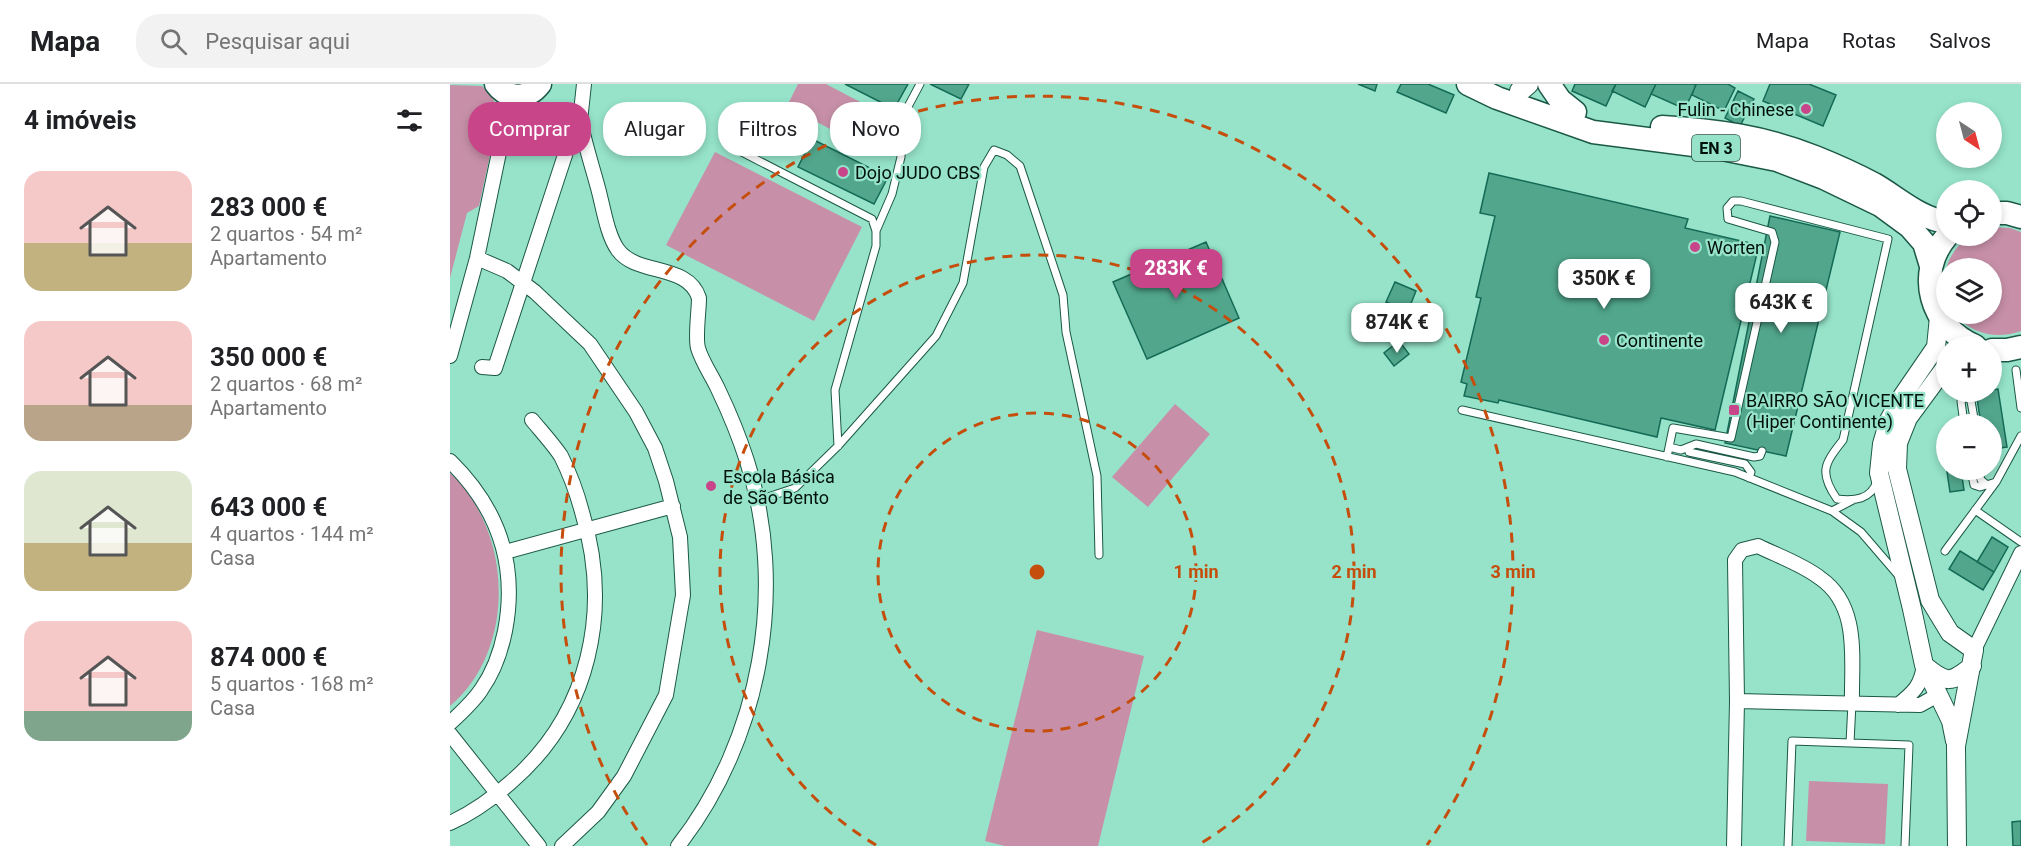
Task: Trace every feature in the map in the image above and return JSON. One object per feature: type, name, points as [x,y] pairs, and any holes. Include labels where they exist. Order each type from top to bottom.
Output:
[{"type":"main road","points":[[503,90],[520,96],[529,94],[540,84]]},
{"type":"main road","name":"EN 3","points":[[1468,84],[1517,89],[1545,103],[1606,122],[1707,130],[1755,137],[1815,156],[1874,184],[1927,217],[1936,219]]},
{"type":"main road","points":[[1549,84],[1560,100],[1575,112]]},
{"type":"main road","name":"EN 3","points":[[1517,89],[1593,132],[1717,148],[1777,160],[1824,178],[1880,205],[1910,227],[1924,243],[1931,266]]},
{"type":"main road","points":[[2002,214],[2021,217]]},
{"type":"main road","name":"EN 3","points":[[1936,309],[1930,292],[1931,266],[1940,246]]},
{"type":"main road","name":"EN 3","points":[[1945,324],[1955,336]]},
{"type":"main road","points":[[2002,350],[2021,347]]},
{"type":"street","points":[[582,102],[584,84]]},
{"type":"street","points":[[450,356],[477,258],[503,90]]},
{"type":"street","points":[[482,367],[495,368],[566,156]]},
{"type":"street","points":[[589,156],[606,219],[618,250],[636,263],[684,280],[697,292],[699,298],[698,346],[741,442],[759,500],[763,532],[765,614],[756,676],[741,729],[719,783],[678,846]]},
{"type":"street","points":[[477,258],[507,271],[535,292],[590,344],[608,368],[636,412],[655,448],[680,537],[683,595],[666,695],[624,776],[598,812],[562,846]]},
{"type":"street","points":[[1938,324],[1936,347],[1901,398],[1889,420],[1882,444],[1879,473],[1924,665],[1951,721],[1956,746],[1957,846]]},
{"type":"street","points":[[1936,380],[1908,418],[1898,443],[1897,469],[1930,600],[1950,633],[1973,658]]},
{"type":"street","points":[[450,823],[497,794],[528,768],[544,750],[563,722],[580,685],[593,633],[595,588],[588,529],[576,489],[560,455],[532,420]]},
{"type":"street","points":[[450,461],[476,489],[494,520],[505,552],[509,580],[507,618],[497,658],[481,691],[450,723]]},
{"type":"street","points":[[505,552],[673,506]]},
{"type":"street","points":[[1734,846],[1737,701],[1734,560],[1742,550],[1758,546],[1810,571],[1832,587],[1851,625],[1851,704]]},
{"type":"street","points":[[1956,746],[1973,658],[2021,553]]},
{"type":"street","points":[[1924,665],[1945,679],[1956,678],[1973,658]]},
{"type":"street","points":[[1898,705],[1916,690],[1922,679],[1924,665]]},
{"type":"street","points":[[1920,705],[1938,695]]},
{"type":"street","points":[[1737,701],[1920,705],[1938,711],[1951,721]]},
{"type":"street","points":[[450,734],[539,846]]},
{"type":"lane","points":[[876,231],[892,194],[901,157],[903,116],[920,84]]},
{"type":"lane","points":[[759,500],[795,488],[838,446],[936,336],[963,283],[984,167],[994,150],[1007,154],[1020,166],[1063,295],[1066,332],[1097,476],[1099,555]]},
{"type":"lane","points":[[750,156],[872,219],[876,231],[876,246],[835,390],[838,446]]},
{"type":"lane","points":[[1667,457],[1673,428],[1731,438],[1775,242],[1772,232],[1728,219],[1727,208],[1733,201],[1741,201],[1888,239],[1844,440],[1826,465],[1824,474],[1829,488],[1837,499],[1853,500]]},
{"type":"lane","points":[[2016,370],[2021,408]]},
{"type":"lane","points":[[1963,414],[1961,401],[1966,396],[1971,401],[1973,414]]},
{"type":"lane","points":[[1462,410],[1735,472],[1832,511],[1861,532],[1908,589]]},
{"type":"lane","points":[[1945,551],[1996,482],[2021,436]]},
{"type":"lane","points":[[1669,447],[1681,450],[1696,444],[1754,457],[1760,456],[1762,451]]},
{"type":"lane","points":[[1689,452],[1745,464],[1751,472],[1749,478]]},
{"type":"lane","points":[[1832,511],[1853,500],[1865,497],[1875,487],[1879,473]]},
{"type":"lane","points":[[1973,480],[1974,485],[1980,487],[1996,482]]},
{"type":"lane","points":[[1981,480],[1988,485]]},
{"type":"lane","points":[[1975,510],[2021,542]]},
{"type":"lane","points":[[1938,695],[1948,689],[1956,678]]},
{"type":"lane","points":[[1850,743],[1851,704]]},
{"type":"lane","points":[[1788,846],[1792,741],[1909,746],[1905,846]]},
{"type":"shaded area","points":[[798,84],[826,84],[860,102],[830,102],[830,129],[818,123],[818,102],[789,102]]},
{"type":"shaded area","points":[[450,85],[482,86],[494,102],[468,102],[468,156],[490,156],[479,206],[467,213],[450,278]]},
{"type":"shaded area","points":[[715,152],[718,156],[723,156],[862,227],[814,321],[666,245]]},
{"type":"shaded area","points":[[2002,228],[2021,232],[2021,331],[1994,335],[1977,331],[1966,324],[2002,324],[2002,258],[1950,258],[1959,246],[2002,246]]},
{"type":"shaded area","points":[[1175,404],[1210,434],[1148,507],[1112,477]]},
{"type":"shaded area","points":[[450,473],[471,497],[486,526],[495,557],[499,590],[496,623],[487,654],[472,682],[450,706]]},
{"type":"shaded area","points":[[1037,630],[1144,656],[1098,846],[1005,846],[985,841]]},
{"type":"shaded area","points":[[1809,781],[1888,784],[1885,844],[1806,841]]},
{"type":"building","points":[[845,84],[908,84],[898,102],[880,102]]},
{"type":"building","points":[[930,84],[969,84],[961,99]]},
{"type":"building","points":[[1358,84],[1377,84],[1375,91]]},
{"type":"building","points":[[1401,84],[1428,84],[1454,95],[1446,113],[1397,92]]},
{"type":"building","points":[[1575,84],[1616,84],[1606,106],[1572,91]]},
{"type":"building","points":[[1616,84],[1656,84],[1645,107],[1612,91]]},
{"type":"building","points":[[1656,84],[1696,85],[1685,109],[1651,94]]},
{"type":"building","points":[[1696,84],[1728,84],[1735,88],[1724,111],[1692,95]]},
{"type":"building","points":[[1770,84],[1809,84],[1836,95],[1823,126],[1763,101]]},
{"type":"building","points":[[1738,91],[1754,99],[1740,126],[1725,118]]},
{"type":"building","name":"Dojo JUDO CBS","points":[[818,142],[830,148],[830,156],[846,156],[888,177],[874,204],[798,167],[804,156],[818,156]]},
{"type":"building","name":"Continente","points":[[1489,173],[1688,219],[1685,228],[1759,245],[1715,430],[1661,418],[1657,437],[1499,400],[1498,403],[1464,396],[1467,384],[1461,382],[1481,298],[1476,297],[1495,216],[1480,213]]},
{"type":"building","points":[[1770,216],[1840,232],[1786,456],[1725,443]]},
{"type":"building","points":[[1206,242],[1239,318],[1147,359],[1113,282]]},
{"type":"building","points":[[1395,282],[1416,291],[1408,311],[1386,302]]},
{"type":"building","points":[[1399,341],[1409,354],[1394,366],[1384,353]]},
{"type":"building","points":[[1978,402],[2000,402],[2002,414],[1979,414]]},
{"type":"building","points":[[2002,415],[2007,447],[2002,448]]},
{"type":"building","points":[[1948,480],[1962,480],[1964,490],[1950,492]]},
{"type":"building","points":[[1992,537],[2008,547],[1994,572],[1977,562]]},
{"type":"building","points":[[1960,551],[1994,572],[1983,590],[1949,569]]},
{"type":"building","points":[[2021,821],[2021,846],[2013,846],[2012,822]]},
{"type":"place","name":"Fulin - Chinese","points":[[1806,109]]},
{"type":"place","name":"Dojo JUDO CBS","points":[[843,172]]},
{"type":"place","name":"Worten","points":[[1695,247]]},
{"type":"place","name":"Continente","points":[[1604,340]]},
{"type":"place","name":"BAIRRO SÃO VICENTE (Hiper Continente)","points":[[1734,410]]},
{"type":"place","name":"Escola Básica de São Bento","points":[[711,486]]}]
